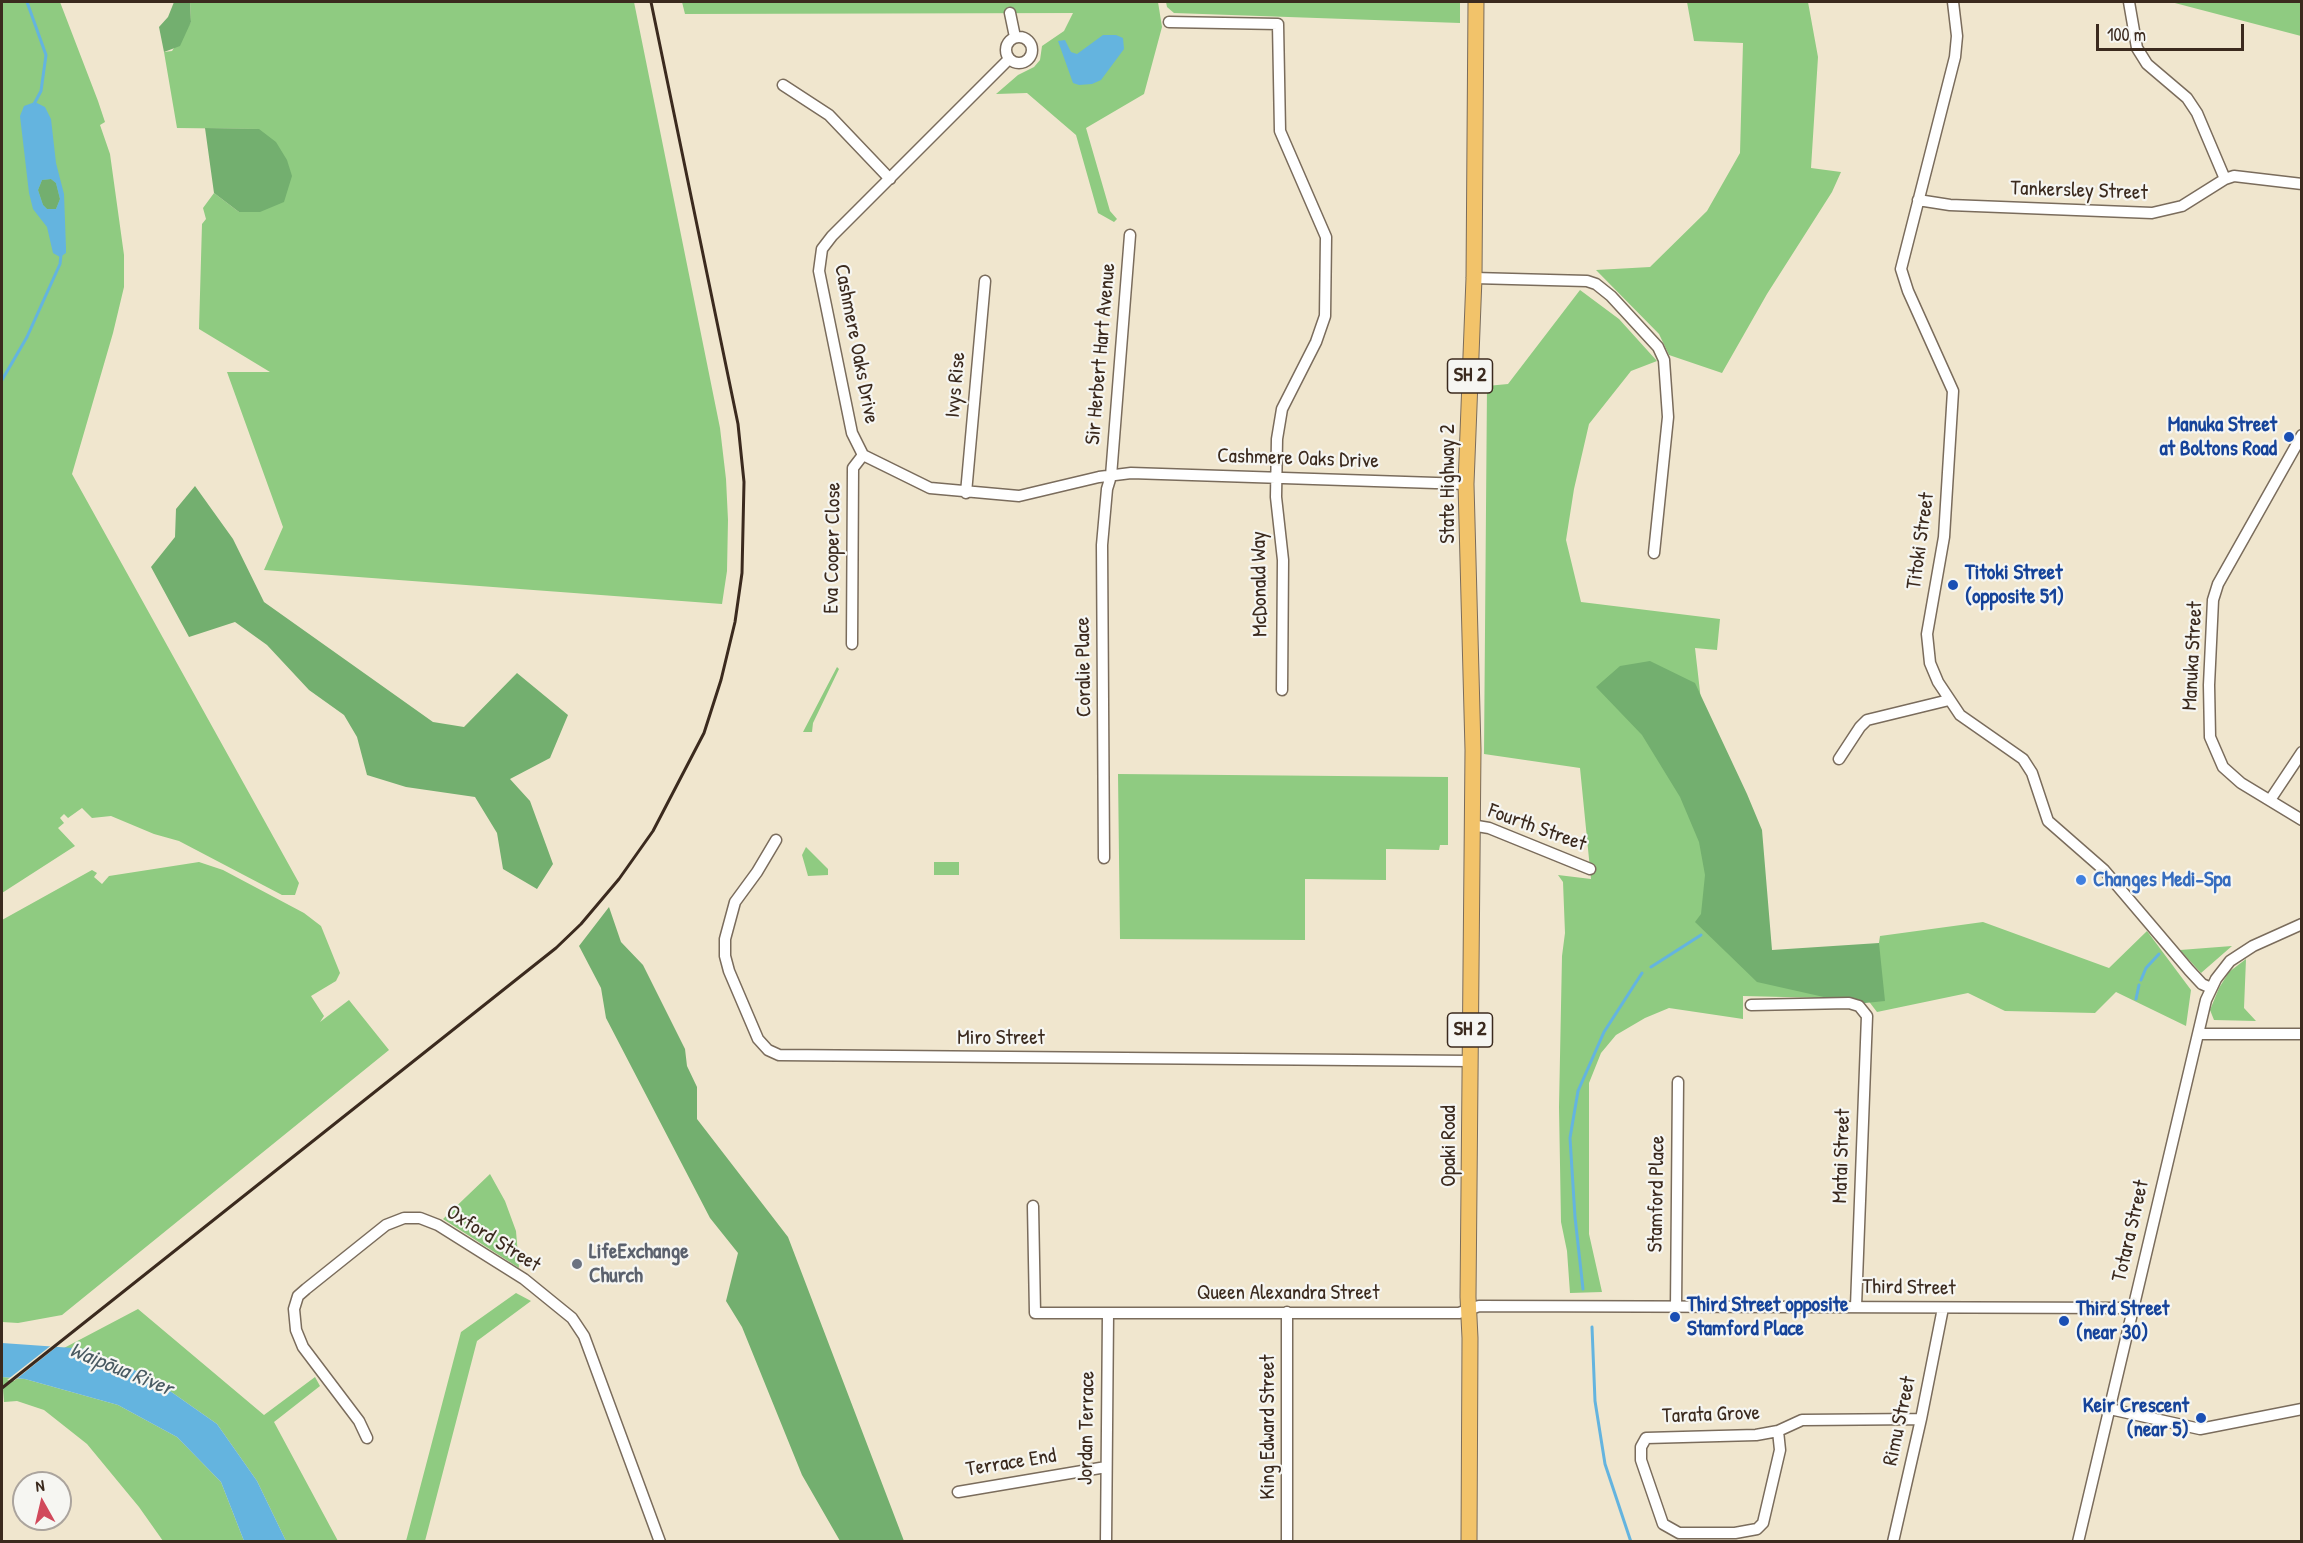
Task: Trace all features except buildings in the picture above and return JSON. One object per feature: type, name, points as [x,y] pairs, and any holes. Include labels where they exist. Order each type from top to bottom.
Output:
[{"type":"highway","name":"State Highway 2","points":[[1473,750],[1466,484],[1474,278],[1476,2]]},
{"type":"highway","name":"Opaki Road","points":[[1469,1542],[1473,750]]},
{"type":"street","name":"Titoki Street","points":[[1953,2],[1958,36],[1955,57],[1901,269],[1908,291],[1953,391],[1944,537],[1927,634],[1930,663],[1949,700],[1960,715],[1976,729],[2023,759],[2032,773],[2048,821],[2104,870],[2189,970],[2202,984],[2211,988]]},
{"type":"street","points":[[2129,2],[2137,48],[2147,64],[2187,98],[2197,113],[2225,178],[2241,177],[2301,184]]},
{"type":"street","name":"Cashmere Oaks Drive","points":[[1010,13],[1015,37]]},
{"type":"street","name":"McDonald Way","points":[[1169,22],[1278,24],[1280,131],[1326,237],[1327,285],[1321,329],[1282,409],[1276,439],[1275,477],[1283,560],[1282,690]]},
{"type":"street","name":"Cashmere Oaks Drive","points":[[1015,37],[1028,40],[1032,52],[1025,62],[1017,63],[1009,59],[1006,47],[1015,37]]},
{"type":"street","name":"Cashmere Oaks Drive","points":[[1009,59],[832,236],[822,249],[819,271],[852,433],[863,455],[930,488],[966,493],[1031,495],[1131,473],[1466,484]]},
{"type":"street","points":[[783,86],[829,116],[890,179]]},
{"type":"street","name":"Tankersley Street","points":[[1918,200],[1950,205],[2152,213],[2182,206],[2225,178]]},
{"type":"street","name":"Sir Herbert Hart Avenue","points":[[1112,476],[1130,235]]},
{"type":"street","points":[[1474,278],[1587,281],[1596,284],[1611,296],[1658,348],[1664,360],[1668,417],[1654,552]]},
{"type":"street","name":"Ivys Rise","points":[[966,493],[985,281]]},
{"type":"street","name":"Manuka Street","points":[[2301,435],[2227,566],[2213,600],[2209,685],[2209,726],[2213,749],[2223,767],[2231,775],[2301,820]]},
{"type":"street","name":"Eva Cooper Close","points":[[852,644],[854,468],[863,455]]},
{"type":"street","name":"Coralie Place","points":[[1104,858],[1102,545],[1107,489],[1112,476]]},
{"type":"street","points":[[1839,759],[1860,727],[1868,720],[1949,700]]},
{"type":"street","points":[[2270,800],[2301,752]]},
{"type":"street","name":"Fourth Street","points":[[1471,825],[1489,828],[1590,869]]},
{"type":"street","name":"Miro Street","points":[[776,840],[757,872],[735,902],[727,929],[725,956],[729,971],[758,1039],[768,1050],[778,1055],[1470,1061]]},
{"type":"street","points":[[2301,924],[2240,954],[2223,970],[2211,988],[2198,1034],[2301,1034]]},
{"type":"street","name":"Matai Street","points":[[1751,1005],[1849,1003],[1863,1009],[1867,1020],[1856,1306]]},
{"type":"street","name":"Totara Street","points":[[2078,1542],[2198,1034]]},
{"type":"street","name":"Stamford Place","points":[[1676,1308],[1678,1082]]},
{"type":"street","name":"Queen Alexandra Street","points":[[1033,1206],[1035,1313],[1459,1313],[1469,1310]]},
{"type":"street","name":"Oxford Street","points":[[367,1438],[359,1421],[303,1347],[296,1330],[294,1309],[298,1296],[386,1225],[404,1218],[420,1218],[438,1225],[524,1280],[572,1318],[584,1336],[660,1542]]},
{"type":"street","name":"Third Street","points":[[1469,1310],[1479,1306],[2133,1308]]},
{"type":"street","name":"Rimu Street","points":[[1893,1542],[1922,1419],[1943,1308]]},
{"type":"street","name":"King Edward Street","points":[[1287,1312],[1287,1542]]},
{"type":"street","name":"Jordan Terrace","points":[[1106,1542],[1108,1314]]},
{"type":"street","points":[[2110,1409],[2200,1430],[2301,1409]]},
{"type":"street","name":"Tarata Grove","points":[[1778,1431],[1780,1450],[1763,1523],[1758,1529],[1735,1533],[1679,1533],[1663,1524],[1641,1460],[1641,1447],[1646,1438],[1756,1436],[1778,1431],[1802,1420],[1922,1419]]},
{"type":"street","name":"Terrace End","points":[[958,1492],[1106,1467]]},
{"type":"green space","points":[[2,2],[60,2],[105,122],[100,125],[110,154],[124,255],[124,287],[72,474],[299,883],[295,895],[282,895],[179,841],[154,834],[111,816],[92,818],[82,808],[68,818],[64,814],[60,818],[64,823],[58,828],[75,846],[2,893]]},
{"type":"green space","points":[[174,2],[190,2],[191,22],[180,46],[164,52],[159,27],[168,17]]},
{"type":"green space","points":[[190,2],[634,2],[720,428],[728,520],[727,571],[722,604],[264,570],[283,527],[227,372],[270,372],[199,329],[202,224],[206,219],[203,208],[214,193],[239,212],[259,129],[177,128],[164,52],[172,51],[191,22]]},
{"type":"green space","points":[[682,2],[1158,2],[1162,27],[1144,94],[1086,128],[1110,211],[1117,219],[1114,222],[1098,213],[1076,135],[1027,93],[996,94],[1018,75],[1034,67],[1040,60],[1042,46],[1064,31],[1073,13],[685,14]]},
{"type":"green space","points":[[1166,2],[1460,2],[1460,23],[1174,13],[1167,7]]},
{"type":"green space","points":[[1687,2],[1808,2],[1818,57],[1811,168],[1841,172],[1832,192],[1767,294],[1722,373],[1669,355],[1659,334],[1596,270],[1650,267],[1707,211],[1740,153],[1743,43],[1694,41]]},
{"type":"green space","points":[[2171,2],[2301,2],[2301,36]]},
{"type":"green space","points":[[205,128],[259,129],[276,142],[287,160],[292,176],[284,202],[260,212],[239,212],[214,193]]},
{"type":"green space","points":[[51,179],[56,183],[60,199],[56,209],[47,209],[43,205],[38,190],[42,180]]},
{"type":"green space","points":[[1580,290],[1619,319],[1657,361],[1631,371],[1589,424],[1574,489],[1566,540],[1581,602],[1720,619],[1717,650],[1695,648],[1703,718],[1767,954],[1877,956],[1880,936],[1983,922],[2109,968],[2147,931],[2191,990],[2186,1026],[2116,992],[2095,1013],[2005,1011],[1968,993],[1877,1012],[1867,999],[1743,996],[1743,1019],[1669,1008],[1645,1018],[1616,1035],[1601,1053],[1589,1083],[1589,1234],[1602,1292],[1570,1293],[1567,1251],[1561,1222],[1559,1107],[1562,956],[1565,933],[1563,882],[1558,875],[1591,879],[1580,768],[1484,754],[1487,386],[1508,384]]},
{"type":"green space","points":[[195,486],[233,539],[264,602],[433,722],[464,727],[517,673],[568,715],[550,758],[510,779],[530,801],[553,864],[537,889],[503,869],[497,833],[475,797],[406,787],[367,775],[357,737],[344,715],[309,690],[267,645],[235,622],[189,637],[151,567],[175,537],[176,509]]},
{"type":"green space","points":[[1650,661],[1695,683],[1747,794],[1762,830],[1772,950],[1879,943],[1885,1001],[1855,1004],[1757,982],[1695,922],[1701,914],[1705,875],[1699,842],[1680,797],[1642,735],[1596,687],[1620,666]]},
{"type":"green space","points":[[837,667],[839,669],[813,723],[812,732],[803,732]]},
{"type":"green space","points":[[1118,774],[1448,777],[1448,845],[1440,845],[1439,850],[1386,849],[1386,880],[1305,879],[1305,940],[1120,939]]},
{"type":"green space","points":[[806,847],[828,869],[828,875],[808,876],[802,855]]},
{"type":"green space","points":[[199,862],[223,870],[304,913],[321,926],[340,973],[336,981],[311,996],[324,1016],[320,1022],[349,1000],[389,1050],[62,1315],[18,1323],[2,1322],[2,920],[92,870],[97,873],[94,877],[102,884],[109,876]]},
{"type":"green space","points":[[934,862],[959,862],[959,875],[934,875]]},
{"type":"green space","points":[[609,907],[621,942],[643,965],[685,1049],[687,1066],[697,1087],[697,1119],[788,1237],[904,1541],[840,1541],[802,1475],[742,1327],[726,1301],[738,1253],[710,1218],[606,1018],[601,988],[579,946]]},
{"type":"green space","points":[[2232,946],[2201,973],[2180,950]]},
{"type":"green space","points":[[2246,959],[2244,1008],[2256,1021],[2214,1020],[2210,1010],[2219,988],[2229,972]]},
{"type":"green space","points":[[490,1174],[505,1201],[516,1231],[519,1268],[443,1219]]},
{"type":"green space","points":[[516,1293],[531,1301],[477,1341],[425,1541],[406,1541],[461,1332]]},
{"type":"green space","points":[[138,1309],[264,1415],[315,1377],[320,1386],[274,1422],[338,1541],[286,1541],[257,1481],[217,1424],[150,1377],[87,1349],[64,1348]]},
{"type":"green space","points":[[2,1377],[25,1379],[118,1405],[177,1437],[221,1482],[244,1541],[163,1541],[139,1507],[87,1444],[44,1410],[17,1401],[4,1402]]},
{"type":"water","points":[[1103,35],[1116,35],[1123,38],[1124,49],[1101,80],[1092,84],[1073,83],[1058,41],[1065,40],[1071,52],[1077,54]]},
{"type":"water","points":[[35,102],[45,107],[51,119],[56,163],[64,194],[66,253],[60,257],[53,253],[47,227],[33,209],[29,193],[20,116],[24,106]],"holes":[[[51,179],[56,183],[60,199],[56,209],[47,209],[43,205],[38,190],[42,180]]]},
{"type":"water","name":"Waipōua River","points":[[2,1343],[87,1349],[150,1377],[217,1424],[257,1481],[286,1541],[244,1541],[221,1482],[177,1437],[118,1405],[25,1379],[2,1377]]},
{"type":"pier","points":[[53,1344],[60,1344],[14,1381],[7,1380]]},
{"type":"waterway","points":[[27,2],[46,55],[41,91],[34,104]]},
{"type":"waterway","points":[[2,380],[27,337],[60,264],[61,255]]},
{"type":"waterway","points":[[1651,967],[1701,935]]},
{"type":"waterway","points":[[2141,980],[2146,968],[2159,954]]},
{"type":"waterway","points":[[1583,1289],[1570,1138],[1578,1091],[1604,1032],[1642,973]]},
{"type":"waterway","points":[[2136,999],[2139,985]]},
{"type":"waterway","points":[[1592,1327],[1595,1401],[1605,1464],[1631,1542]]},
{"type":"railway","points":[[2,1388],[556,948],[581,924],[619,879],[653,831],[704,733],[721,680],[735,622],[742,573],[744,482],[738,424],[651,2]]},
{"type":"place","name":"Manuka Street at Boltons Road","points":[[2289,437]]},
{"type":"place","name":"Titoki Street (opposite 51)","points":[[1953,585]]},
{"type":"place","name":"Changes Medi-Spa","points":[[2081,880]]},
{"type":"place","name":"LifeExchange Church","points":[[577,1264]]},
{"type":"place","name":"Third Street opposite Stamford Place","points":[[1675,1317]]},
{"type":"place","name":"Third Street (near 30)","points":[[2064,1321]]},
{"type":"place","name":"Keir Crescent (near 5)","points":[[2201,1418]]}]
